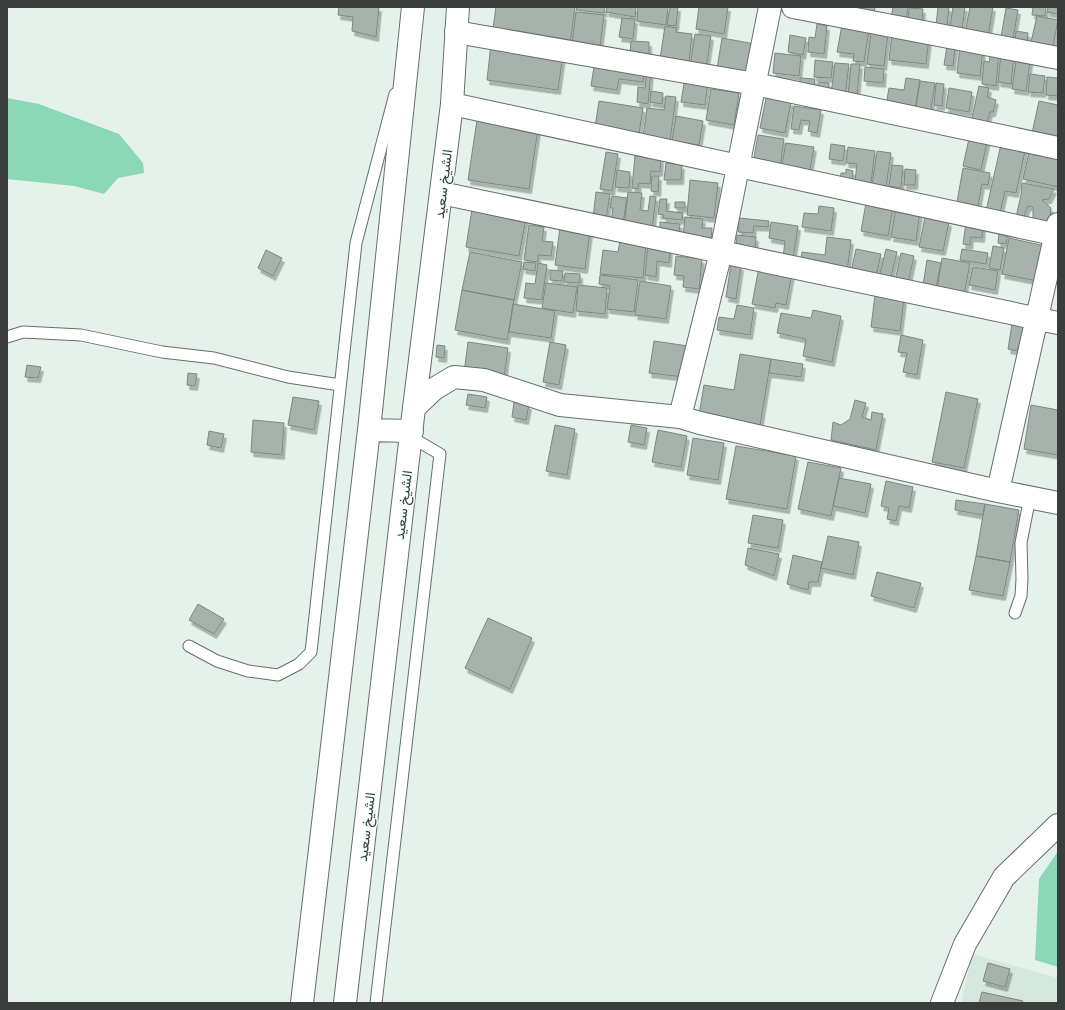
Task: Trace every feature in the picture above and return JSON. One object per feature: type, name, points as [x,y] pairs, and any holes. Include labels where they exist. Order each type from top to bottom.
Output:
[{"type":"street","points":[[302,1003],[369,430],[413,7]]},
{"type":"street","name":"الشيخ سعيد","points":[[345,1003],[414,408],[452,104],[458,7]]},
{"type":"street","points":[[680,417],[721,252],[770,7]]},
{"type":"street","points":[[793,7],[1058,58]]},
{"type":"street","points":[[456,32],[755,84],[1058,148]]},
{"type":"street","points":[[452,104],[738,166],[1057,231],[998,491]]},
{"type":"street","points":[[441,193],[1058,323]]},
{"type":"street","points":[[414,408],[434,389],[454,377],[484,380],[560,405],[680,417],[708,425],[998,491],[1058,503]]},
{"type":"street","points":[[369,430],[411,434]]},
{"type":"street","points":[[942,1003],[965,944],[1004,877],[1058,825]]},
{"type":"lane","points":[[188,646],[218,661],[248,671],[278,675],[299,664],[311,652],[356,242],[410,38]]},
{"type":"lane","points":[[7,337],[24,332],[81,335],[162,352],[214,358],[288,377],[340,385]]},
{"type":"lane","points":[[376,1003],[440,454],[411,434]]},
{"type":"lane","points":[[1016,613],[1021,596],[1021,543],[1030,497]]},
{"type":"shaded area","points":[[972,954],[1058,978],[1058,1003],[961,1003]]},
{"type":"green space","points":[[7,98],[39,104],[119,134],[143,163],[144,173],[118,178],[104,194],[74,186],[7,179]]},
{"type":"green space","points":[[1058,851],[1058,967],[1035,960],[1039,879]]},
{"type":"building","points":[[339,7],[379,7],[376,37],[352,31],[353,17],[338,15]]},
{"type":"building","points":[[496,7],[575,7],[570,45],[492,35]]},
{"type":"building","points":[[577,7],[605,7],[604,13],[576,10]]},
{"type":"building","points":[[607,7],[636,7],[635,17],[606,12]]},
{"type":"building","points":[[638,7],[668,7],[666,25],[637,21]]},
{"type":"building","points":[[670,7],[678,7],[676,26],[667,25]]},
{"type":"building","points":[[699,7],[728,7],[724,34],[696,29]]},
{"type":"building","points":[[861,7],[875,7],[873,17],[859,15]]},
{"type":"building","points":[[893,7],[908,7],[906,21],[891,19]]},
{"type":"building","points":[[938,7],[949,7],[947,26],[936,25]]},
{"type":"building","points":[[953,7],[965,7],[962,29],[950,27]]},
{"type":"building","points":[[970,7],[993,7],[988,37],[965,33]]},
{"type":"building","points":[[1033,7],[1046,7],[1045,16],[1032,15]]},
{"type":"building","points":[[1048,7],[1058,7],[1058,14],[1047,12]]},
{"type":"building","points":[[909,8],[923,9],[922,22],[908,21]]},
{"type":"building","points":[[1006,8],[1018,10],[1013,39],[1001,37]]},
{"type":"building","points":[[576,12],[604,15],[600,47],[572,44]]},
{"type":"building","points":[[1037,16],[1058,20],[1051,56],[1031,42]]},
{"type":"building","points":[[622,18],[635,19],[633,39],[619,37]]},
{"type":"building","points":[[817,24],[827,26],[824,54],[808,52],[809,37],[815,38]]},
{"type":"building","points":[[842,25],[869,30],[864,62],[853,61],[854,54],[837,52]]},
{"type":"building","points":[[665,26],[677,28],[676,32],[692,34],[689,62],[660,59]]},
{"type":"building","points":[[1016,31],[1028,33],[1027,43],[1015,42]]},
{"type":"building","points":[[871,32],[888,34],[884,66],[867,64]]},
{"type":"building","points":[[695,34],[711,36],[706,69],[690,66]]},
{"type":"building","points":[[892,34],[929,38],[926,64],[889,60]]},
{"type":"building","points":[[790,35],[806,38],[803,55],[788,52]]},
{"type":"building","points":[[722,38],[755,44],[749,81],[716,75]]},
{"type":"building","points":[[948,40],[956,41],[953,66],[944,65]]},
{"type":"building","points":[[631,41],[649,42],[649,56],[630,54]]},
{"type":"building","points":[[491,44],[563,54],[558,90],[487,80]]},
{"type":"building","points":[[960,46],[983,49],[980,76],[957,73]]},
{"type":"building","points":[[991,51],[999,51],[996,86],[982,84],[984,61],[989,62]]},
{"type":"building","points":[[775,53],[801,56],[799,76],[773,73]]},
{"type":"building","points":[[1001,53],[1014,55],[1011,84],[998,82]]},
{"type":"building","points":[[1017,53],[1031,55],[1026,91],[1012,89]]},
{"type":"building","points":[[595,60],[645,68],[643,82],[619,79],[617,90],[591,86]]},
{"type":"building","points":[[815,60],[833,62],[831,78],[814,77]]},
{"type":"building","points":[[835,63],[849,64],[845,96],[831,94]]},
{"type":"building","points":[[851,64],[860,64],[857,95],[848,95]]},
{"type":"building","points":[[865,67],[884,69],[883,83],[864,81]]},
{"type":"building","points":[[647,69],[651,70],[648,104],[637,102],[638,87],[645,88]]},
{"type":"building","points":[[1030,74],[1045,76],[1043,93],[1028,92]]},
{"type":"building","points":[[1047,77],[1058,78],[1058,96],[1046,95]]},
{"type":"building","points":[[685,78],[708,81],[705,105],[681,102]]},
{"type":"building","points":[[800,78],[815,79],[814,86],[800,89]]},
{"type":"building","points":[[906,78],[920,80],[914,115],[885,111],[889,88],[904,90]]},
{"type":"building","points":[[920,81],[935,83],[930,116],[915,114]]},
{"type":"building","points":[[819,82],[829,83],[829,92],[818,92]]},
{"type":"building","points":[[936,83],[944,84],[942,106],[934,105]]},
{"type":"building","points":[[979,86],[989,88],[987,97],[996,100],[993,112],[990,112],[986,126],[971,122]]},
{"type":"building","points":[[949,88],[972,92],[969,112],[946,108]]},
{"type":"building","points":[[711,89],[739,93],[734,125],[706,120]]},
{"type":"building","points":[[651,91],[663,93],[662,104],[650,102]]},
{"type":"building","points":[[666,96],[676,97],[670,141],[643,137],[647,108],[664,110]]},
{"type":"building","points":[[766,98],[791,102],[785,133],[760,128]]},
{"type":"building","points":[[599,101],[643,108],[639,134],[595,127]]},
{"type":"building","points":[[1039,101],[1058,105],[1058,144],[1031,138]]},
{"type":"building","points":[[794,106],[821,110],[817,133],[808,131],[810,121],[801,120],[799,130],[791,129]]},
{"type":"building","points":[[676,116],[703,121],[699,145],[672,141]]},
{"type":"building","points":[[477,120],[538,129],[529,189],[468,180]]},
{"type":"building","points":[[970,134],[988,138],[981,170],[963,166]]},
{"type":"building","points":[[758,135],[784,139],[780,168],[753,163]]},
{"type":"building","points":[[1002,140],[1026,146],[1016,193],[1005,191],[1000,213],[986,211]]},
{"type":"building","points":[[786,143],[814,147],[809,175],[781,169]]},
{"type":"building","points":[[831,144],[845,146],[843,161],[829,159]]},
{"type":"building","points":[[848,147],[875,151],[871,183],[855,181],[857,164],[846,163]]},
{"type":"building","points":[[1030,148],[1058,154],[1058,187],[1023,179]]},
{"type":"building","points":[[877,151],[891,153],[886,187],[872,185]]},
{"type":"building","points":[[606,152],[618,154],[612,191],[600,189]]},
{"type":"building","points":[[635,156],[661,158],[660,172],[651,171],[650,184],[639,183],[638,189],[632,188]]},
{"type":"building","points":[[666,163],[682,165],[681,180],[664,180]]},
{"type":"building","points":[[892,165],[903,166],[901,188],[889,186]]},
{"type":"building","points":[[963,168],[990,173],[988,185],[982,184],[978,206],[957,202]]},
{"type":"building","points":[[846,169],[853,171],[852,181],[840,180],[841,173],[846,173]]},
{"type":"building","points":[[905,169],[916,170],[915,185],[904,185]]},
{"type":"building","points":[[617,170],[630,172],[629,188],[615,187]]},
{"type":"building","points":[[652,176],[659,176],[658,192],[651,191]]},
{"type":"building","points":[[690,180],[718,183],[714,218],[687,215]]},
{"type":"building","points":[[1022,183],[1054,189],[1049,199],[1042,200],[1051,208],[1049,225],[1033,220],[1033,207],[1028,206],[1022,222],[1016,217]]},
{"type":"building","points":[[596,192],[610,194],[606,220],[593,218]]},
{"type":"building","points":[[628,192],[642,193],[640,210],[648,211],[650,196],[656,197],[652,230],[624,227]]},
{"type":"building","points":[[612,196],[627,198],[623,223],[611,221],[613,208],[610,208]]},
{"type":"building","points":[[660,199],[667,199],[666,211],[683,213],[682,220],[663,218],[664,215],[658,214]]},
{"type":"building","points":[[675,202],[685,202],[685,208],[675,208]]},
{"type":"building","points":[[866,203],[893,207],[888,236],[861,231]]},
{"type":"building","points":[[819,206],[834,208],[831,231],[802,227],[804,213],[818,214]]},
{"type":"building","points":[[896,208],[920,212],[916,241],[891,237]]},
{"type":"building","points":[[472,209],[526,218],[519,256],[466,247]]},
{"type":"building","points":[[685,217],[703,219],[702,228],[712,228],[711,240],[683,238]]},
{"type":"building","points":[[925,217],[949,222],[943,251],[919,247]]},
{"type":"building","points":[[739,218],[769,221],[768,227],[754,226],[753,233],[738,232]]},
{"type":"building","points":[[660,222],[680,224],[679,233],[660,231]]},
{"type":"building","points":[[771,222],[798,226],[793,260],[783,258],[785,241],[769,238]]},
{"type":"building","points":[[966,223],[983,225],[982,238],[971,237],[970,245],[963,244]]},
{"type":"building","points":[[529,225],[544,227],[542,241],[553,242],[551,256],[538,255],[538,262],[524,260]]},
{"type":"building","points":[[560,228],[590,232],[585,269],[555,265]]},
{"type":"building","points":[[999,232],[1008,232],[1006,244],[998,243]]},
{"type":"building","points":[[737,235],[756,237],[755,250],[736,247]]},
{"type":"building","points":[[827,237],[851,240],[847,272],[800,266],[802,252],[825,255]]},
{"type":"building","points":[[1009,238],[1045,246],[1037,281],[1002,274]]},
{"type":"building","points":[[620,241],[646,244],[643,278],[600,274],[603,250],[618,252]]},
{"type":"building","points":[[648,244],[670,246],[669,263],[657,261],[656,277],[645,275]]},
{"type":"building","points":[[993,246],[1004,248],[1000,270],[989,268]]},
{"type":"building","points":[[856,249],[881,254],[875,281],[850,276]]},
{"type":"building","points":[[886,249],[897,252],[889,285],[878,282]]},
{"type":"building","points":[[962,249],[988,253],[986,264],[960,260]]},
{"type":"building","points":[[266,250],[282,258],[273,276],[258,268]]},
{"type":"building","points":[[470,252],[522,262],[514,300],[462,290]]},
{"type":"building","points":[[901,253],[914,256],[907,288],[894,286]]},
{"type":"building","points":[[676,256],[702,259],[699,289],[683,287],[684,276],[674,275]]},
{"type":"building","points":[[942,258],[970,263],[963,300],[936,296]]},
{"type":"building","points":[[927,260],[941,263],[936,288],[923,285]]},
{"type":"building","points":[[524,262],[536,263],[535,271],[523,269]]},
{"type":"building","points":[[538,263],[547,265],[542,300],[524,298],[526,283],[535,284]]},
{"type":"building","points":[[731,264],[741,266],[736,299],[726,297]]},
{"type":"building","points":[[759,267],[792,273],[786,305],[776,303],[775,308],[752,304]]},
{"type":"building","points":[[973,267],[998,271],[995,290],[969,285]]},
{"type":"building","points":[[550,270],[563,271],[562,281],[550,280]]},
{"type":"building","points":[[565,273],[580,274],[580,283],[564,282]]},
{"type":"building","points":[[600,275],[638,280],[634,312],[607,309],[610,286],[599,284]]},
{"type":"building","points":[[640,281],[671,286],[666,319],[635,315]]},
{"type":"building","points":[[546,283],[577,287],[573,313],[542,308]]},
{"type":"building","points":[[578,285],[607,288],[605,314],[576,311]]},
{"type":"building","points":[[462,290],[514,300],[507,340],[455,330]]},
{"type":"building","points":[[875,295],[904,299],[900,331],[871,327]]},
{"type":"building","points":[[513,304],[555,311],[551,338],[509,332]]},
{"type":"building","points":[[737,305],[754,308],[750,335],[717,330],[719,317],[734,319]]},
{"type":"building","points":[[813,310],[841,316],[832,362],[803,356],[806,339],[777,333],[781,313],[811,318]]},
{"type":"building","points":[[1012,324],[1025,326],[1021,347],[1018,347],[1017,351],[1008,349]]},
{"type":"building","points":[[901,335],[923,340],[917,375],[903,372],[907,353],[898,352]]},
{"type":"building","points":[[654,341],[688,346],[684,377],[649,373]]},
{"type":"building","points":[[468,342],[508,348],[504,378],[464,373]]},
{"type":"building","points":[[550,342],[566,345],[559,385],[543,382]]},
{"type":"building","points":[[437,345],[445,346],[444,358],[436,357]]},
{"type":"building","points":[[740,354],[771,359],[760,426],[699,415],[704,385],[734,390]]},
{"type":"building","points":[[771,359],[803,364],[801,377],[769,373]]},
{"type":"building","points":[[27,365],[41,367],[38,378],[25,377]]},
{"type":"building","points":[[188,373],[197,374],[195,386],[187,385]]},
{"type":"building","points":[[946,392],[978,399],[964,468],[932,462]]},
{"type":"building","points":[[468,394],[487,397],[485,408],[466,405]]},
{"type":"building","points":[[293,397],[319,401],[314,430],[288,425]]},
{"type":"building","points":[[855,400],[866,403],[862,417],[871,420],[872,412],[883,414],[876,450],[831,440],[833,422],[841,425],[850,419]]},
{"type":"building","points":[[514,402],[529,405],[526,420],[512,417]]},
{"type":"building","points":[[1031,405],[1058,410],[1058,455],[1024,449]]},
{"type":"building","points":[[253,420],[284,423],[282,455],[251,452]]},
{"type":"building","points":[[555,425],[575,429],[567,475],[546,471]]},
{"type":"building","points":[[631,425],[647,428],[644,445],[628,442]]},
{"type":"building","points":[[658,430],[687,436],[681,467],[652,462]]},
{"type":"building","points":[[209,431],[224,434],[221,448],[207,445]]},
{"type":"building","points":[[693,438],[724,443],[718,480],[687,475]]},
{"type":"building","points":[[736,446],[796,456],[787,509],[726,499]]},
{"type":"building","points":[[808,462],[841,468],[831,516],[798,509]]},
{"type":"building","points":[[839,478],[871,484],[865,513],[833,506]]},
{"type":"building","points":[[886,481],[913,487],[909,508],[899,506],[896,521],[887,519],[889,508],[881,506]]},
{"type":"building","points":[[956,500],[985,504],[983,515],[955,510]]},
{"type":"building","points":[[985,504],[1019,510],[1010,562],[976,556]]},
{"type":"building","points":[[753,515],[783,520],[778,548],[748,543]]},
{"type":"building","points":[[828,536],[859,542],[853,575],[821,568]]},
{"type":"building","points":[[748,548],[779,554],[774,576],[745,565]]},
{"type":"building","points":[[793,555],[822,562],[818,582],[809,582],[808,590],[787,584]]},
{"type":"building","points":[[976,556],[1010,562],[1003,596],[969,590]]},
{"type":"building","points":[[877,572],[921,583],[914,608],[871,596]]},
{"type":"building","points":[[198,604],[224,619],[214,634],[189,620]]},
{"type":"building","points":[[488,618],[532,638],[510,689],[465,668]]},
{"type":"building","points":[[988,963],[1010,969],[1005,987],[983,981]]},
{"type":"building","points":[[982,992],[1023,1001],[1022,1003],[979,1003]]}]
